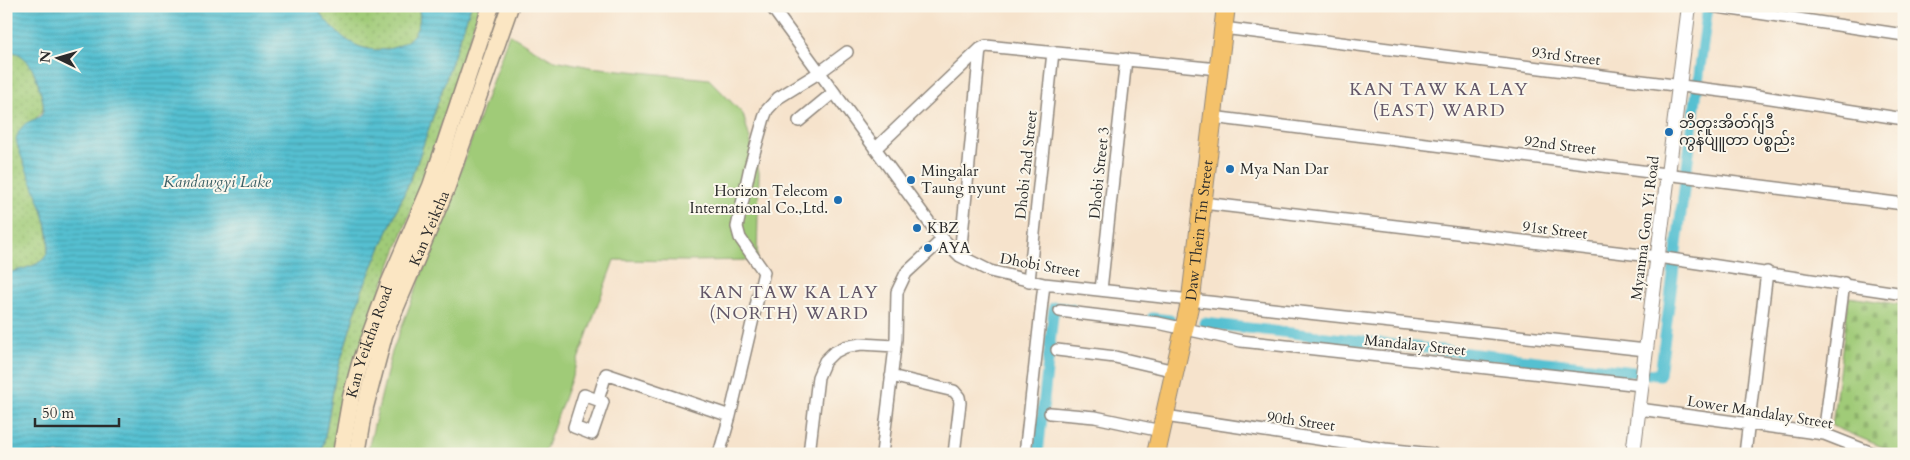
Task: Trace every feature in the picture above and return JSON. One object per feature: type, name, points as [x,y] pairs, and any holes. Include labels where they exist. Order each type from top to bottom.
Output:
[{"type":"main road","name":"Kan Yeiktha Road","points":[[341,454],[351,397],[361,360],[388,286],[431,186],[492,6]]},
{"type":"main road","name":"Kan Yeiktha","points":[[357,454],[365,408],[384,335],[446,189],[510,6]]},
{"type":"main road","name":"Daw Thein Tin Street","points":[[1156,454],[1191,298],[1226,6]]},
{"type":"street","name":"Dhobi Street","points":[[771,6],[943,239],[960,256],[990,271],[1044,284],[1191,298]]},
{"type":"street","name":"Myanma Gon Yi Road","points":[[1632,454],[1689,6]]},
{"type":"street","points":[[1711,6],[1904,35]]},
{"type":"street","name":"93rd Street","points":[[1223,28],[1721,91],[1904,119]]},
{"type":"street","points":[[875,148],[983,47],[1053,52],[1218,69]]},
{"type":"street","points":[[960,256],[983,47]]},
{"type":"street","points":[[719,454],[730,416],[764,272],[740,238],[738,227],[752,160],[767,110],[778,98],[820,72],[847,52]]},
{"type":"street","name":"Dhobi 2nd Street","points":[[1029,281],[1053,52]]},
{"type":"street","name":"Dhobi Street 3","points":[[1102,290],[1126,59]]},
{"type":"street","points":[[799,121],[834,92]]},
{"type":"street","name":"92nd Street","points":[[1212,117],[1904,204]]},
{"type":"street","name":"91st Street","points":[[1202,204],[1658,257],[1904,294]]},
{"type":"street","points":[[882,454],[895,346],[897,292],[906,273],[943,239]]},
{"type":"street","points":[[1745,454],[1767,272]]},
{"type":"street","points":[[1025,454],[1044,284]]},
{"type":"street","points":[[1824,434],[1844,284]]},
{"type":"street","name":"Mandalay Street","points":[[1191,298],[1646,350]]},
{"type":"street","name":"Mandalay Street","points":[[1060,311],[1158,323],[1241,341],[1641,385]]},
{"type":"street","points":[[809,454],[818,378],[825,361],[833,353],[845,347],[861,344],[895,346]]},
{"type":"street","points":[[1057,350],[1115,357],[1176,371]]},
{"type":"street","points":[[598,400],[606,374],[730,416]]},
{"type":"street","points":[[891,376],[954,391],[959,397],[960,403],[954,454]]},
{"type":"street","name":"Lower Mandalay Street","points":[[1639,409],[1824,434],[1874,454]]},
{"type":"street","name":"90th Street","points":[[1050,413],[1433,454]]},
{"type":"green space","points":[[315,6],[418,6],[420,18],[418,28],[405,43],[385,50],[374,50],[356,45],[342,37]]},
{"type":"green space","points":[[471,6],[480,6],[427,170],[373,310],[334,454],[322,454],[335,379],[361,293],[416,166]]},
{"type":"green space","points":[[509,34],[550,59],[590,67],[709,79],[743,114],[759,172],[757,260],[614,260],[544,454],[367,454],[392,352],[453,192]]},
{"type":"green space","points":[[6,51],[15,52],[28,62],[36,76],[43,101],[42,112],[28,126],[18,145],[45,218],[48,247],[42,261],[6,274]]},
{"type":"green space","points":[[1849,297],[1904,305],[1904,454],[1899,454],[1832,426]]},
{"type":"water","name":"Kandawgyi Lake","points":[[6,6],[315,6],[342,37],[356,45],[374,50],[396,47],[412,36],[418,28],[420,18],[418,6],[471,6],[416,166],[361,293],[335,379],[322,454],[6,454],[6,274],[42,261],[49,246],[44,216],[16,139],[23,126],[41,115],[43,112],[43,101],[36,76],[28,62],[15,52],[6,51]]},
{"type":"waterway","points":[[1204,323],[1660,375],[1708,6]]},
{"type":"waterway","points":[[1038,454],[1054,307],[1072,309]]},
{"type":"waterway","points":[[1152,318],[1170,320]]},
{"type":"place","name":"ဘီတူးအိတ်ဂ်ျဒီ ကွန်ပျူတာ ပစ္စည်း","points":[[1669,132]]},
{"type":"place","name":"Mya Nan Dar","points":[[1230,169]]},
{"type":"place","name":"Mingalar Taung nyunt","points":[[911,180]]},
{"type":"place","name":"Horizon Telecom International Co.,Ltd.","points":[[838,200]]},
{"type":"place","name":"KBZ","points":[[917,228]]},
{"type":"place","name":"AYA","points":[[928,248]]},
{"type":"district","name":"KAN TAW KA LAY (EAST) WARD","points":[[1439,99]]},
{"type":"district","name":"KAN TAW KA LAY (NORTH) WARD","points":[[789,302]]}]
